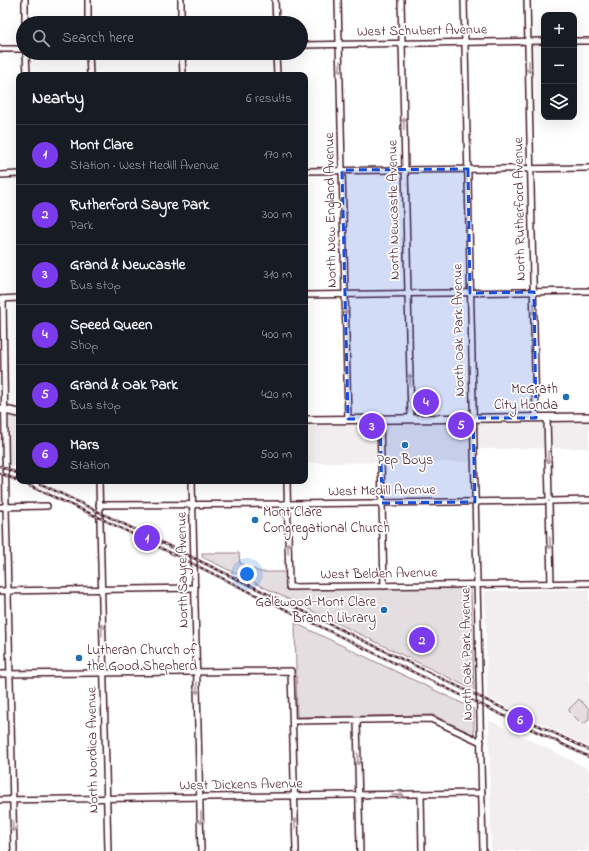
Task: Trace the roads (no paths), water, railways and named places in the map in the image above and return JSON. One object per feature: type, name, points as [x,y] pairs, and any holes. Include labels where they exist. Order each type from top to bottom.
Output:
[{"type":"main road","points":[[2,410],[16,412]]},
{"type":"main road","points":[[308,420],[589,417]]},
{"type":"street","points":[[25,0],[25,16]]},
{"type":"street","points":[[88,0],[88,16]]},
{"type":"street","points":[[181,0],[181,16]]},
{"type":"street","points":[[275,0],[276,16]]},
{"type":"street","name":"North New England Avenue","points":[[338,0],[348,420]]},
{"type":"street","name":"North Newcastle Avenue","points":[[401,0],[411,419]]},
{"type":"street","name":"North Oak Park Avenue","points":[[464,0],[483,851]]},
{"type":"street","name":"North Rutherford Avenue","points":[[527,0],[536,418]]},
{"type":"street","name":"West Schubert Avenue","points":[[308,45],[541,41]]},
{"type":"street","points":[[577,41],[589,41]]},
{"type":"street","points":[[0,49],[16,49]]},
{"type":"street","points":[[26,60],[26,72]]},
{"type":"street","points":[[89,60],[90,72]]},
{"type":"street","points":[[182,60],[183,72]]},
{"type":"street","points":[[276,60],[277,72]]},
{"type":"street","points":[[308,171],[589,168]]},
{"type":"street","points":[[0,175],[16,174]]},
{"type":"street","points":[[308,295],[589,291]]},
{"type":"street","points":[[14,851],[8,590],[3,507],[1,299],[16,298]]},
{"type":"street","points":[[548,418],[551,584]]},
{"type":"street","points":[[380,419],[384,586]]},
{"type":"street","name":"North Nordica Avenue","points":[[99,484],[108,851]]},
{"type":"street","name":"North Sayre Avenue","points":[[192,484],[201,851]]},
{"type":"street","points":[[287,484],[287,504]]},
{"type":"street","name":"West Medill Avenue","points":[[99,505],[589,500]]},
{"type":"street","name":"West Belden Avenue","points":[[287,504],[289,587],[589,583]]},
{"type":"street","points":[[3,507],[47,506]]},
{"type":"street","points":[[0,591],[195,588]]},
{"type":"street","points":[[0,674],[291,670],[296,851]]},
{"type":"street","points":[[293,721],[431,719],[481,742]]},
{"type":"street","points":[[357,720],[360,851]]},
{"type":"street","name":"West Dickens Avenue","points":[[0,800],[482,793]]},
{"type":"street","points":[[420,794],[422,851]]},
{"type":"railway","points":[[0,466],[16,473]]},
{"type":"railway","points":[[0,473],[16,480]]},
{"type":"railway","points":[[26,484],[100,518],[589,757]]},
{"type":"railway","points":[[41,484],[589,750]]},
{"type":"place","name":"McGrath City Honda","points":[[566,397]]},
{"type":"place","name":"Speed Queen","points":[[426,402]]},
{"type":"place","name":"Grand & Oak Park","points":[[461,425]]},
{"type":"place","name":"Grand & Newcastle","points":[[372,426]]},
{"type":"place","name":"Pep Boys","points":[[405,445]]},
{"type":"place","name":"Mont Clare Congregational Church","points":[[255,520]]},
{"type":"place","name":"Mont Clare","points":[[147,538]]},
{"type":"place","name":"Galewood-Mont Clare Branch Library","points":[[384,610]]},
{"type":"place","name":"Rutherford Sayre Park","points":[[422,640]]},
{"type":"place","name":"Lutheran Church of the Good Shepherd","points":[[79,658]]},
{"type":"place","name":"Mars","points":[[520,720]]}]
